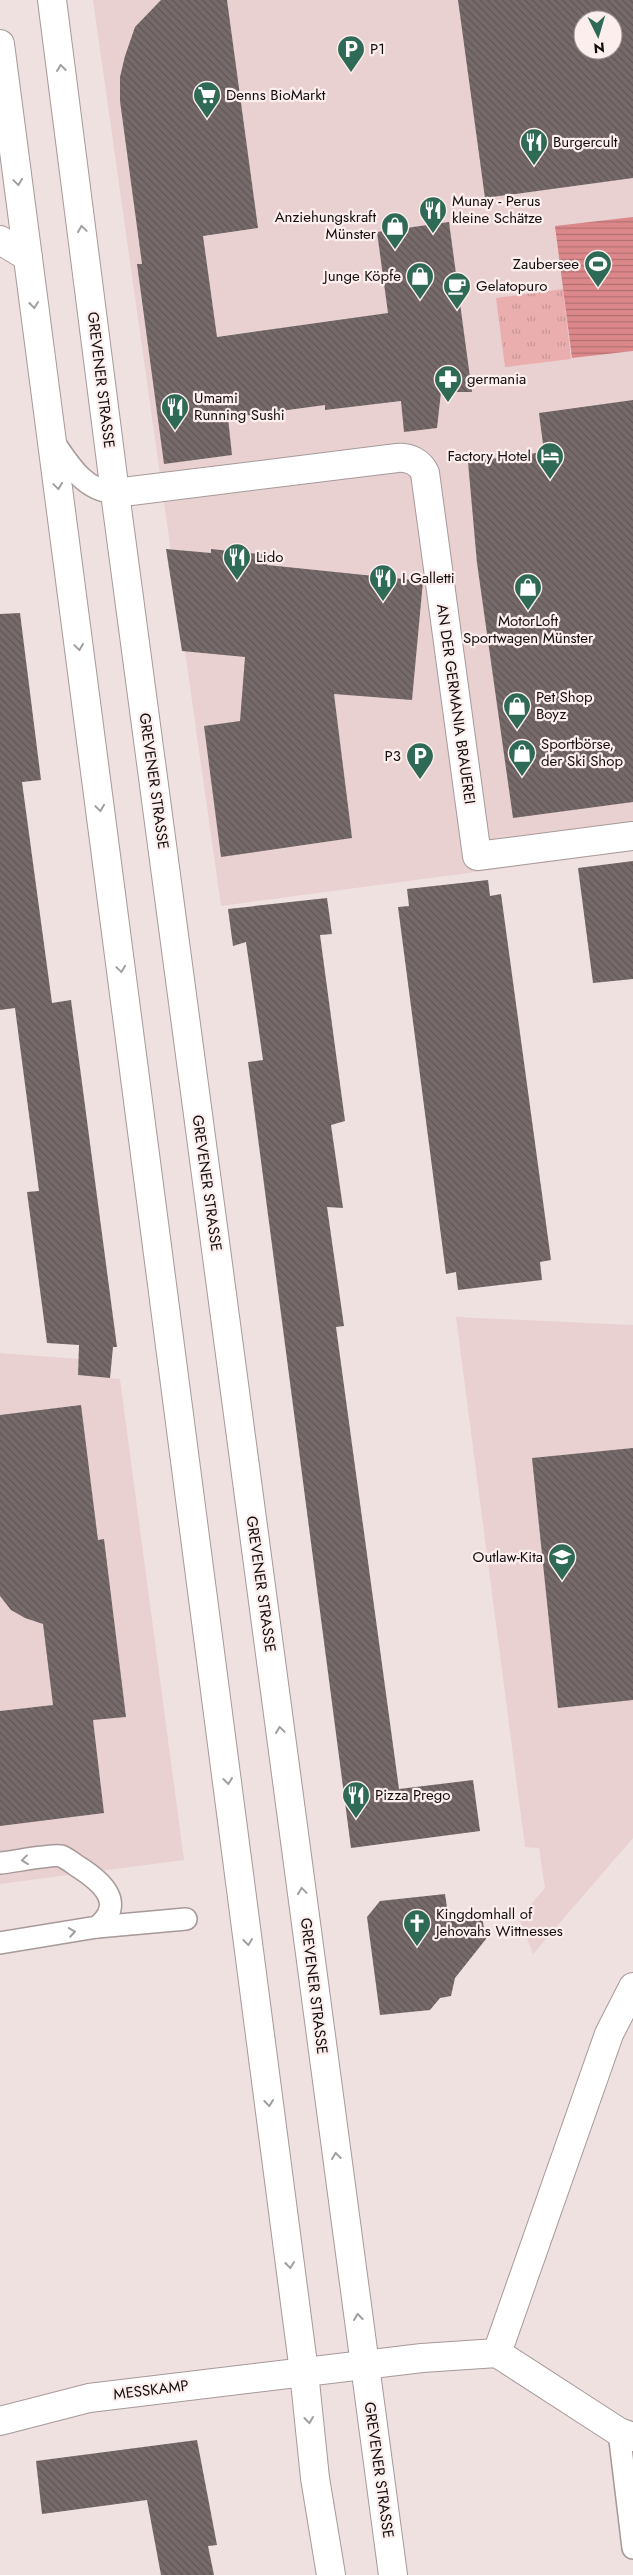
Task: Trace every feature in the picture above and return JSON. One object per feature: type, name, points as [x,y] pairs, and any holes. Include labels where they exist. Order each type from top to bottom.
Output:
[{"type":"main road","name":"GREVENER STRASSE","points":[[52,0],[115,493],[393,2575]]},
{"type":"main road","points":[[0,44],[6,143],[28,257],[304,2372],[315,2478],[330,2575]]},
{"type":"main road","points":[[0,240],[28,257]]},
{"type":"main road","name":"AN DER GERMANIA BRAUEREI","points":[[115,493],[397,458],[406,458],[418,464],[425,473],[477,856],[633,836]]},
{"type":"main road","points":[[497,2353],[609,2034],[633,1987]]},
{"type":"main road","points":[[304,2372],[497,2353],[626,2434]]},
{"type":"main road","name":"MESSKAMP","points":[[0,2421],[89,2398],[304,2372]]},
{"type":"lane","points":[[51,438],[86,482],[99,490],[115,493]]},
{"type":"lane","points":[[0,1864],[60,1856],[97,1878],[108,1893],[110,1909],[107,1919],[97,1927]]},
{"type":"lane","points":[[0,1943],[97,1927],[186,1919]]},
{"type":"lane","points":[[626,2434],[633,2548]]},
{"type":"shaded area","points":[[93,0],[633,0],[633,851],[221,906]]},
{"type":"shaded area","name":"Zaubersee","points":[[633,217],[633,351],[572,358],[555,226]]},
{"type":"shaded area","name":"Outlaw-Kita","points":[[456,1317],[633,1325],[633,1838],[533,1954],[519,1918],[545,1888],[539,1848],[525,1847]]},
{"type":"shaded area","points":[[0,1353],[79,1359],[78,1375],[120,1379],[184,1860],[0,1884]]},
{"type":"green space","points":[[563,289],[571,359],[505,367],[496,298]]},
{"type":"building","points":[[161,0],[227,0],[258,228],[203,236],[217,337],[388,313],[377,232],[449,222],[472,392],[441,392],[437,428],[404,432],[401,401],[325,410],[325,405],[228,418],[232,455],[164,464],[137,264],[142,264],[120,101],[120,77],[135,27]]},
{"type":"building","points":[[458,0],[633,0],[633,178],[485,198]]},
{"type":"building","points":[[633,400],[633,802],[513,818],[477,563],[468,462],[544,452],[539,413]]},
{"type":"building","points":[[166,549],[211,553],[211,549],[268,555],[267,565],[423,581],[412,700],[334,694],[352,838],[221,857],[204,726],[240,721],[245,657],[182,651]]},
{"type":"building","points":[[20,613],[41,780],[22,782],[52,1003],[71,1000],[117,1347],[113,1347],[110,1378],[78,1375],[79,1345],[47,1343],[27,1192],[39,1191],[15,1008],[0,1010],[0,614]]},
{"type":"building","points":[[633,861],[633,979],[593,983],[578,868]]},
{"type":"building","points":[[488,880],[490,896],[501,894],[551,1260],[540,1262],[542,1280],[458,1290],[456,1272],[446,1274],[398,907],[409,906],[407,889]]},
{"type":"building","points":[[327,898],[332,934],[320,935],[345,1121],[331,1125],[343,1208],[327,1207],[344,1326],[336,1327],[399,1789],[473,1780],[480,1831],[351,1848],[248,1062],[263,1060],[246,942],[233,946],[228,909]]},
{"type":"building","points":[[81,1405],[98,1540],[104,1539],[126,1717],[93,1720],[104,1813],[0,1826],[0,1711],[53,1705],[43,1624],[25,1618],[11,1610],[0,1596],[0,1415]]},
{"type":"building","points":[[633,1448],[633,1700],[558,1708],[532,1458]]},
{"type":"building","points":[[445,1894],[449,1921],[482,1917],[486,1939],[455,1978],[451,1996],[440,1998],[430,2010],[380,2015],[367,1917],[380,1901]]},
{"type":"building","points":[[197,2440],[217,2545],[208,2546],[214,2575],[161,2575],[147,2500],[42,2514],[36,2461]]},
{"type":"place","name":"P1","points":[[351,73]]},
{"type":"place","name":"Denns BioMarkt","points":[[207,119]]},
{"type":"place","name":"Burgercult","points":[[534,166]]},
{"type":"place","name":"Munay - Perus kleine Schätze","points":[[433,234]]},
{"type":"place","name":"Anziehungskraft Münster","points":[[395,250]]},
{"type":"place","name":"Zaubersee","points":[[598,288]]},
{"type":"place","name":"Junge Köpfe","points":[[420,300]]},
{"type":"place","name":"Gelatopuro","points":[[457,310]]},
{"type":"place","name":"germania","points":[[448,403]]},
{"type":"place","name":"Umami Running Sushi","points":[[175,431]]},
{"type":"place","name":"Factory Hotel","points":[[550,480]]},
{"type":"place","name":"Lido","points":[[237,581]]},
{"type":"place","name":"I Galletti","points":[[383,602]]},
{"type":"place","name":"MotorLoft Sportwagen Münster","points":[[528,611]]},
{"type":"place","name":"Pet Shop Boyz","points":[[517,730]]},
{"type":"place","name":"Sportbörse, der Ski Shop","points":[[522,777]]},
{"type":"place","name":"P3","points":[[420,780]]},
{"type":"place","name":"Outlaw-Kita","points":[[562,1581]]},
{"type":"place","name":"Pizza Prego","points":[[356,1819]]},
{"type":"place","name":"Kingdomhall of Jehovahs Wittnesses","points":[[417,1947]]}]
